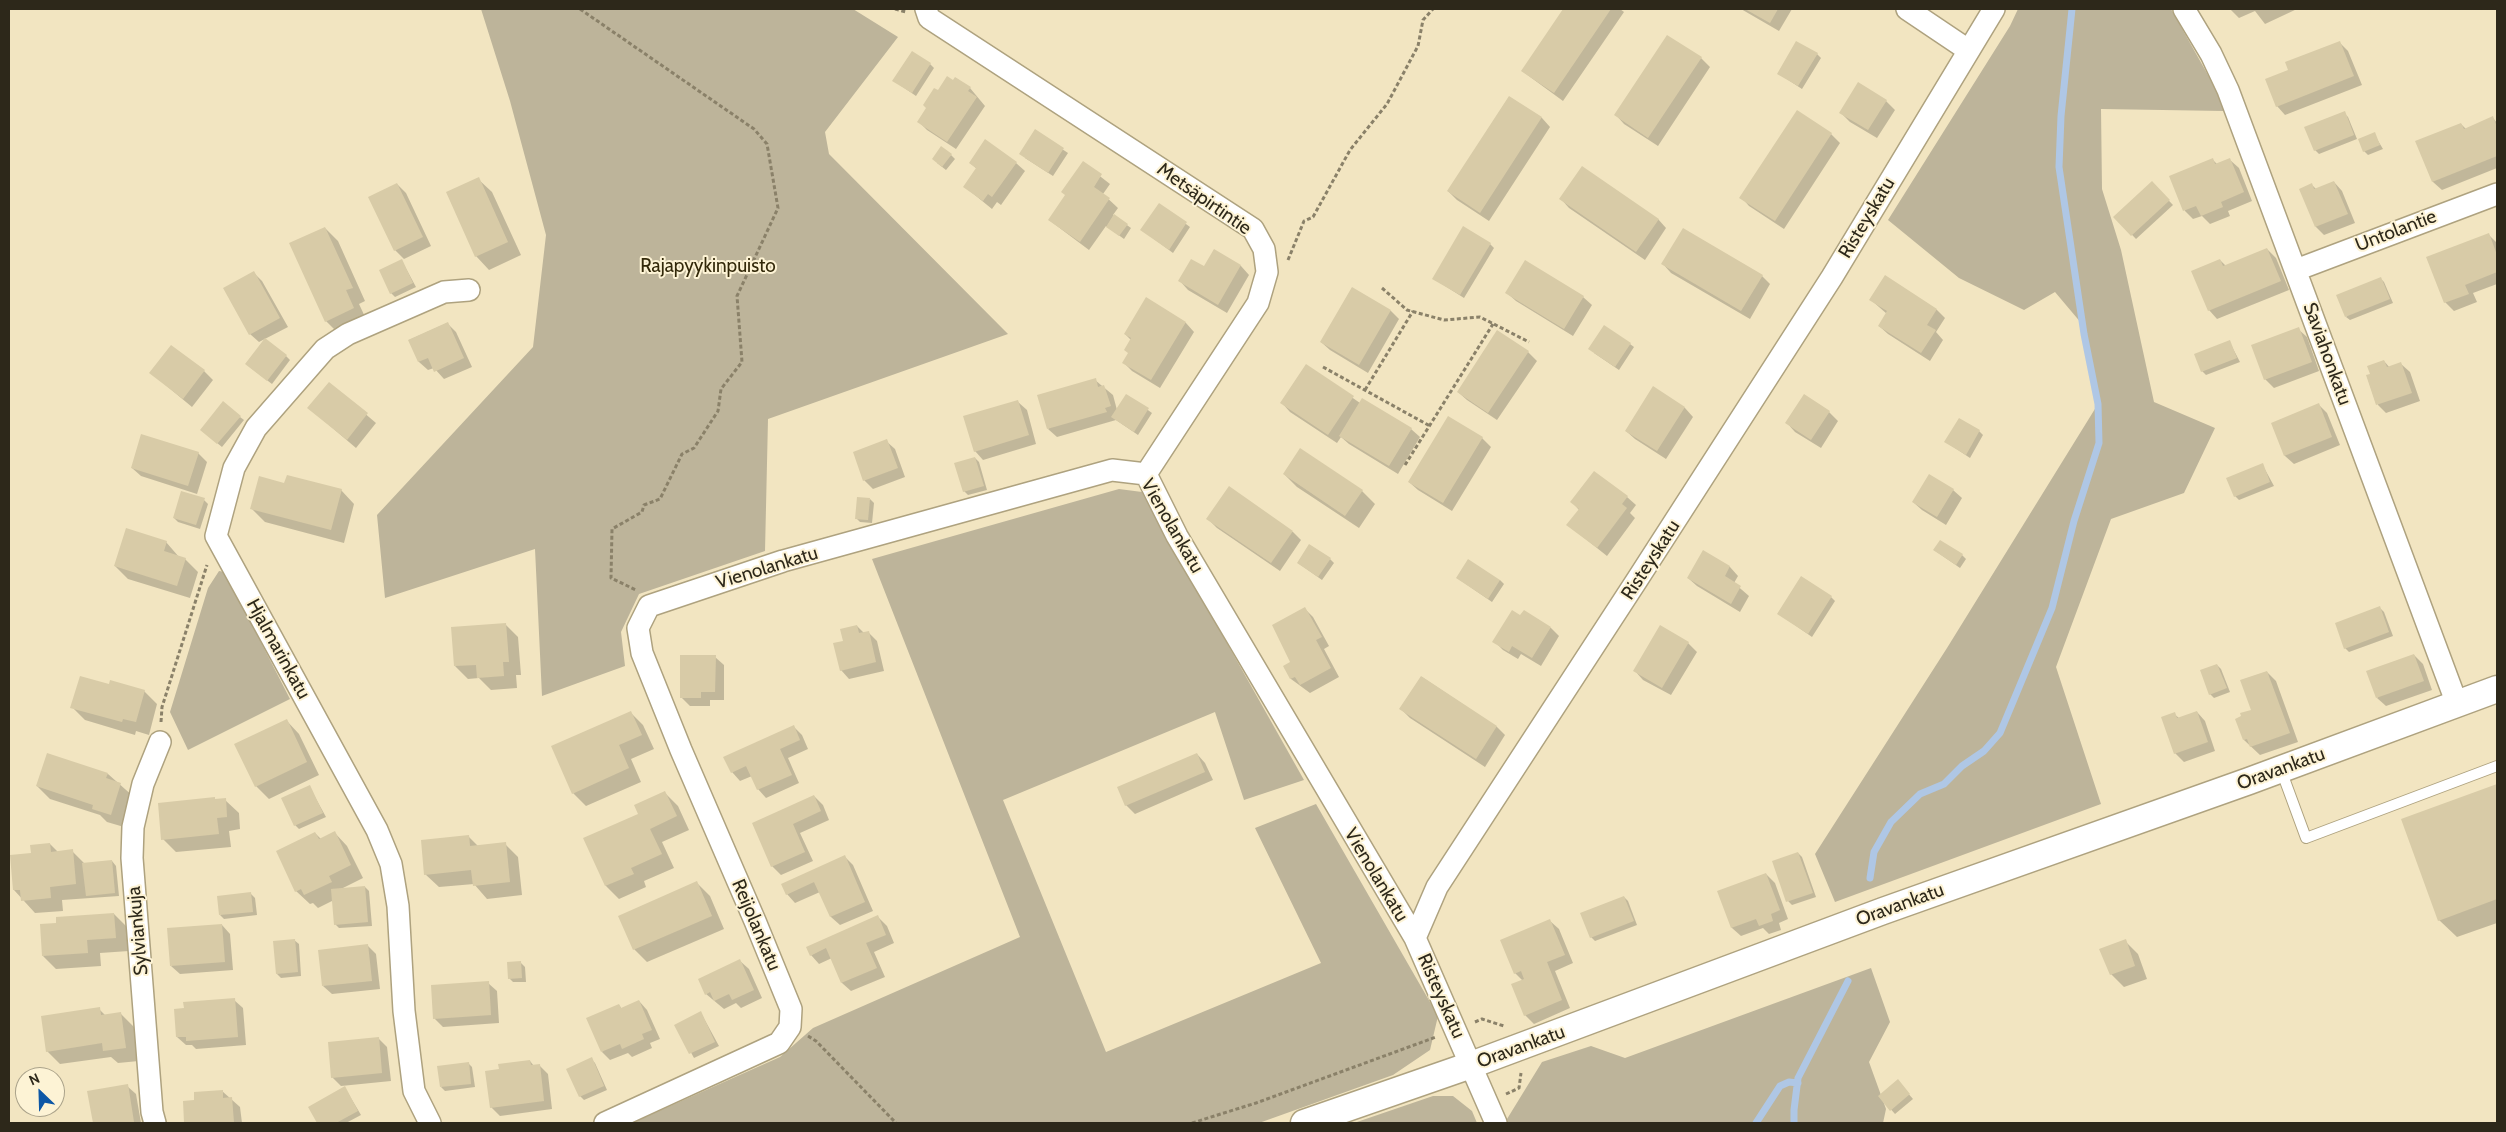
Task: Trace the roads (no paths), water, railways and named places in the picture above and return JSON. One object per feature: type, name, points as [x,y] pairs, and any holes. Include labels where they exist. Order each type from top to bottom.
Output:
[{"type":"street","name":"Metsäpirtintie","points":[[926,9],[929,18],[1253,229],[1264,249],[1267,272],[1258,303],[1146,474]]},
{"type":"street","points":[[1907,9],[1968,50]]},
{"type":"street","name":"Risteyskatu","points":[[1496,1123],[1415,938],[1437,887],[1638,580],[1832,277],[1994,9]]},
{"type":"street","name":"Saviahonkatu","points":[[2184,9],[2211,54],[2228,90],[2457,704]]},
{"type":"street","name":"Untolantie","points":[[2296,270],[2497,194]]},
{"type":"street","name":"Hjalmarinkatu","points":[[430,1123],[414,1091],[404,1011],[398,906],[391,864],[377,830],[216,536],[234,468],[256,428],[325,349],[348,334],[444,292],[469,290]]},
{"type":"street","name":"Vienolankatu","points":[[638,628],[649,606],[783,562],[1112,470],[1146,474],[1177,536],[1415,938]]},
{"type":"street","name":"Reijolankatu","points":[[605,1123],[779,1043],[790,1027],[791,1009],[642,654],[638,628]]},
{"type":"street","name":"Oravankatu","points":[[1304,1123],[1471,1065],[1875,914],[2281,769],[2497,689]]},
{"type":"street","name":"Sylviankuja","points":[[155,1123],[152,1112],[132,858],[132,827],[143,784],[160,742]]},
{"type":"lane","points":[[2281,769],[2306,838],[2497,766]]},
{"type":"waterway","points":[[1870,878],[1874,852],[1891,822],[1920,794],[1944,784],[1962,766],[1984,751],[2000,733],[2052,608],[2074,521],[2099,443],[2098,404],[2084,334],[2059,167],[2061,116],[2072,9]]},
{"type":"waterway","points":[[1794,1123],[1798,1078],[1848,981]]},
{"type":"waterway","points":[[1756,1123],[1780,1086],[1789,1082],[1798,1083]]},
{"type":"park label","name":"Rajapyykinpuisto","points":[[708,266]]}]
